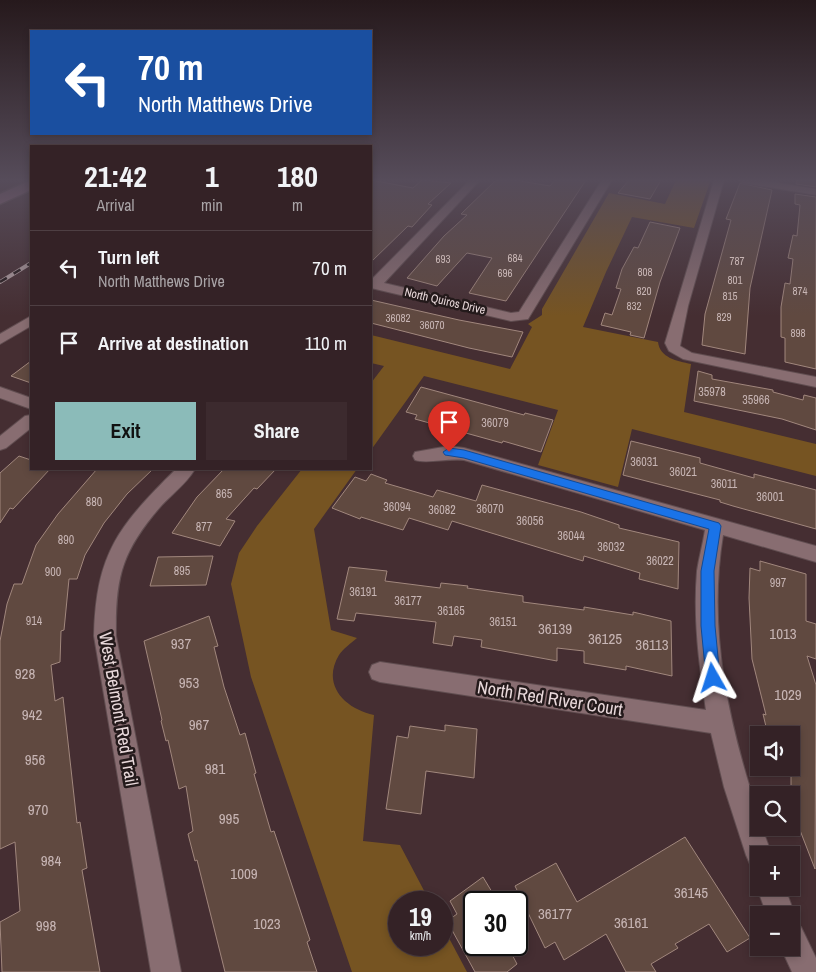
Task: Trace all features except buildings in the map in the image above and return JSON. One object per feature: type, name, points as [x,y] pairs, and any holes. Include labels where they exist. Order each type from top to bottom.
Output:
[{"type":"street","points":[[373,284],[431,225]]},
{"type":"street","name":"North Quiros Drive","points":[[373,284],[520,317],[526,314],[580,225]]},
{"type":"street","points":[[705,225],[681,306],[672,344],[677,351],[688,356],[816,382]]},
{"type":"street","points":[[0,340],[30,321]]},
{"type":"street","points":[[0,392],[30,404]]},
{"type":"street","points":[[0,444],[30,421]]},
{"type":"street","points":[[421,456],[449,452],[464,454],[816,554]]},
{"type":"street","name":"West Belmont Red Trail","points":[[166,972],[105,636],[105,600],[112,565],[128,537],[147,509],[185,470]]},
{"type":"street","points":[[715,526],[707,571],[708,626],[720,723],[741,806],[756,846]]},
{"type":"street","name":"North Red River Court","points":[[380,672],[720,723]]},
{"type":"street","points":[[800,956],[808,972]]},
{"type":"shaded area","points":[[590,225],[628,225],[583,327],[658,342],[662,352],[670,358],[691,364],[684,412],[816,444],[816,476],[632,429],[618,487],[538,465],[558,410],[424,376],[372,449],[372,382],[384,366],[372,363],[372,335],[510,369],[532,327],[528,324],[542,315],[542,309]]},
{"type":"shaded area","points":[[679,225],[695,225],[694,228]]},
{"type":"shaded area","points":[[301,470],[356,470],[314,529],[331,630],[357,638],[339,655],[334,666],[335,686],[345,701],[363,712],[374,715],[363,841],[400,845],[424,891],[388,891],[388,956],[453,956],[453,946],[467,972],[352,972],[251,677],[231,584],[239,553],[257,526]]},
{"type":"railway","points":[[0,282],[30,264]]},
{"type":"route","points":[[449,452],[464,454],[715,526],[707,571],[708,626],[713,678]]}]
